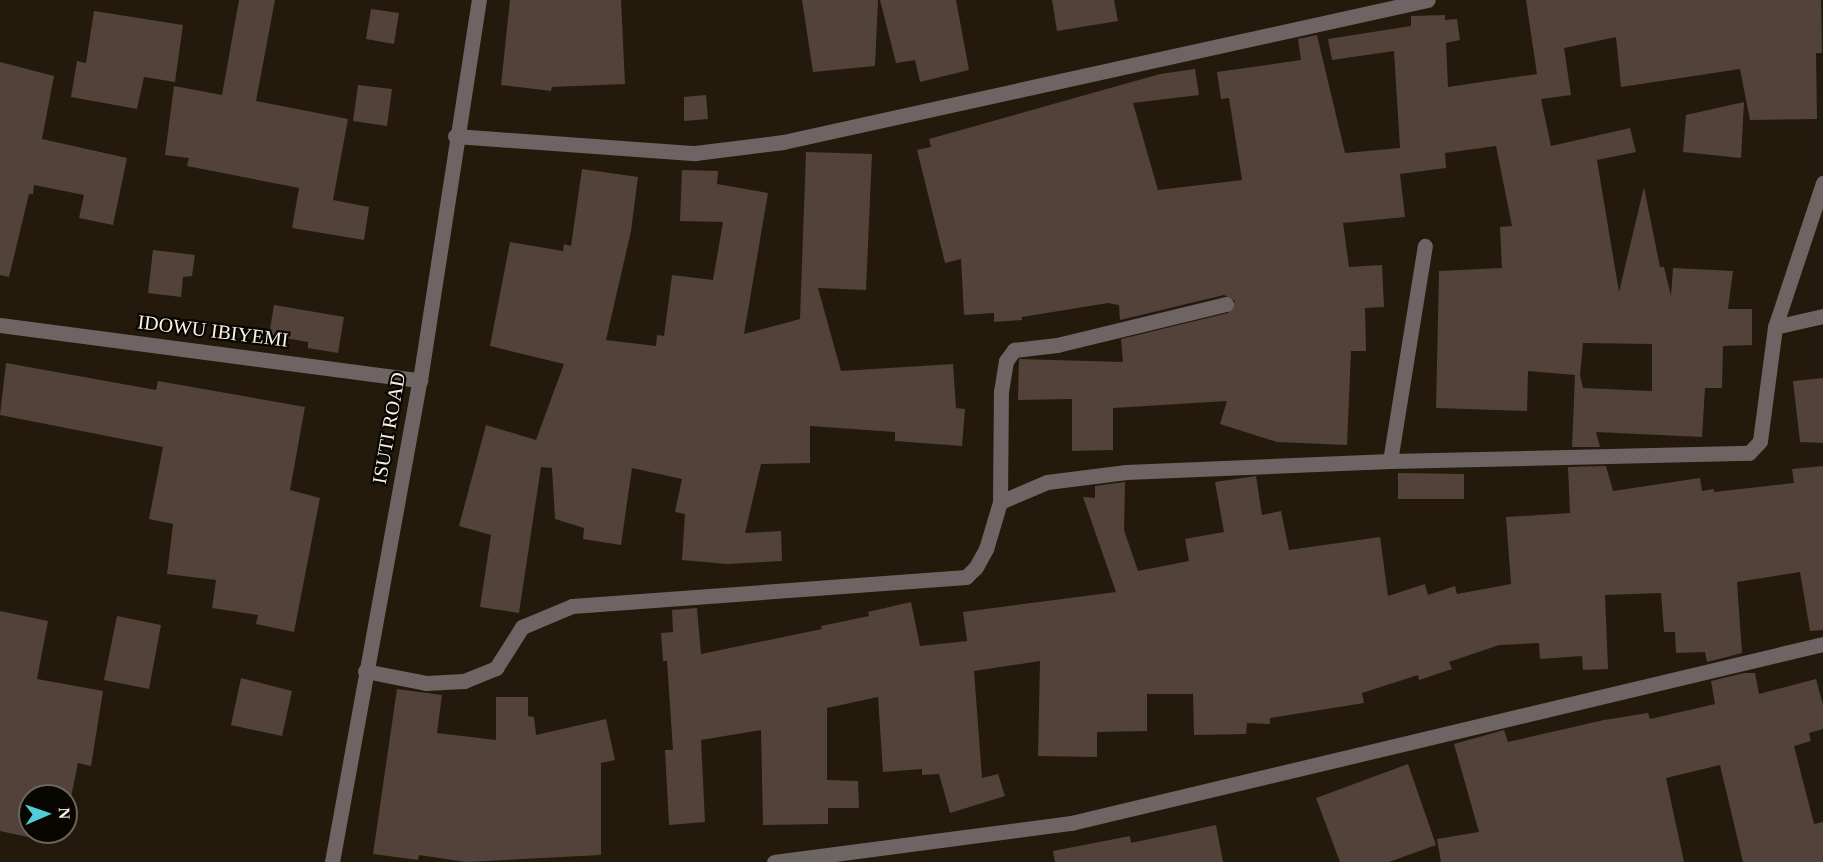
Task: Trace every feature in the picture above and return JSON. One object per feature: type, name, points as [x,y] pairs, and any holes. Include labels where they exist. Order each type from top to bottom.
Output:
[{"type":"street","name":"ISUTI ROAD","points":[[332,862],[364,671],[420,380],[455,136],[479,0]]},
{"type":"street","points":[[455,136],[696,153],[783,142],[1428,0]]},
{"type":"street","points":[[1000,502],[1047,482],[1070,477],[1390,460],[1749,453],[1760,441],[1775,327],[1823,183]]},
{"type":"street","points":[[1390,460],[1425,246]]},
{"type":"street","points":[[364,671],[426,683],[464,681],[496,668],[522,627],[572,606],[966,578],[976,567],[986,549],[1000,502],[1001,392],[1006,361],[1014,350],[1057,345],[1226,304]]},
{"type":"street","points":[[1775,327],[1823,315]]},
{"type":"street","name":"IDOWU IBIYEMI","points":[[0,325],[420,380]]},
{"type":"street","points":[[774,862],[1071,823],[1823,644]]},
{"type":"building","points":[[239,0],[275,0],[256,101],[348,119],[333,200],[369,207],[364,240],[292,228],[299,188],[187,166],[189,158],[165,155],[174,86],[222,95]]},
{"type":"building","points":[[510,0],[621,0],[625,84],[552,87],[551,91],[501,85]]},
{"type":"building","points":[[802,0],[878,0],[875,66],[813,72]]},
{"type":"building","points":[[880,0],[956,0],[969,70],[920,82],[915,60],[896,63]]},
{"type":"building","points":[[1052,0],[1114,0],[1118,21],[1057,31]]},
{"type":"building","points":[[1526,0],[1821,0],[1822,53],[1816,53],[1817,119],[1750,120],[1740,69],[1621,87],[1616,37],[1564,48],[1571,95],[1541,99],[1551,146],[1630,128],[1636,152],[1597,160],[1619,292],[1644,187],[1660,267],[1664,267],[1671,296],[1673,268],[1733,271],[1728,309],[1752,309],[1752,345],[1723,346],[1722,388],[1705,388],[1702,437],[1596,432],[1600,447],[1572,447],[1575,375],[1528,371],[1527,411],[1436,408],[1439,271],[1502,268],[1500,227],[1512,226],[1496,146],[1445,153],[1446,168],[1400,174],[1405,217],[1343,223],[1349,267],[1382,265],[1384,307],[1365,308],[1366,351],[1351,351],[1347,445],[1277,442],[1220,424],[1227,401],[1113,408],[1113,450],[1072,451],[1072,399],[1018,400],[1019,359],[1123,362],[1121,339],[1228,313],[1235,301],[1224,295],[1120,320],[1119,305],[1108,303],[1022,317],[1022,320],[994,322],[994,313],[964,315],[961,259],[945,263],[917,150],[931,147],[929,139],[1160,74],[1195,69],[1199,95],[1133,103],[1158,190],[1242,180],[1229,98],[1221,99],[1217,72],[1301,60],[1298,39],[1317,35],[1345,153],[1400,148],[1394,51],[1332,60],[1328,39],[1411,26],[1411,16],[1445,15],[1445,20],[1457,19],[1460,40],[1446,43],[1448,87],[1537,74]],"holes":[[[1583,343],[1652,344],[1652,391],[1583,388],[1580,375]]]},
{"type":"building","points":[[371,9],[399,13],[394,44],[366,39]]},
{"type":"building","points":[[94,11],[183,25],[175,82],[144,77],[137,109],[71,97],[77,61],[86,63]]},
{"type":"building","points":[[0,62],[54,76],[42,139],[127,158],[113,225],[79,218],[84,195],[34,185],[33,194],[29,194],[9,277],[0,275]]},
{"type":"building","points":[[358,85],[392,89],[387,126],[353,121]]},
{"type":"building","points":[[706,95],[708,119],[684,121],[684,97]]},
{"type":"building","points":[[1744,102],[1741,158],[1683,152],[1686,115]]},
{"type":"building","points":[[806,152],[872,154],[866,290],[818,288],[841,371],[953,364],[956,408],[965,409],[962,446],[895,441],[895,432],[810,426],[810,463],[761,464],[745,533],[781,531],[782,561],[727,564],[682,560],[685,514],[675,512],[682,479],[632,468],[621,545],[583,539],[584,528],[555,519],[552,468],[541,467],[519,613],[480,607],[491,535],[459,526],[486,425],[536,440],[564,364],[490,346],[510,242],[563,251],[564,244],[571,246],[582,169],[638,177],[631,231],[606,340],[656,346],[657,335],[664,336],[672,275],[713,280],[723,222],[680,221],[682,170],[718,171],[717,184],[768,193],[744,334],[800,319]]},
{"type":"building","points":[[153,250],[195,255],[192,276],[183,277],[181,297],[148,293]]},
{"type":"building","points":[[274,305],[344,317],[338,353],[308,348],[308,342],[269,335]]},
{"type":"building","points":[[6,363],[156,390],[158,381],[305,407],[290,490],[320,498],[294,632],[256,624],[258,615],[212,608],[216,580],[167,574],[173,524],[149,519],[163,447],[0,415]]},
{"type":"building","points":[[1823,378],[1823,443],[1800,442],[1793,381]]},
{"type":"building","points":[[1606,466],[1613,491],[1700,478],[1702,491],[1714,489],[1714,492],[1794,483],[1792,469],[1823,466],[1823,630],[1810,631],[1800,572],[1737,582],[1742,653],[1707,662],[1705,652],[1676,653],[1675,632],[1664,632],[1661,593],[1605,595],[1608,669],[1583,670],[1582,656],[1540,659],[1539,643],[1499,645],[1449,662],[1452,669],[1419,680],[1418,675],[1362,693],[1364,703],[1270,718],[1270,724],[1247,723],[1246,734],[1194,735],[1193,694],[1147,694],[1147,731],[1097,732],[1097,757],[1038,756],[1040,661],[974,671],[982,778],[998,774],[1005,796],[950,813],[939,774],[922,775],[922,769],[883,772],[878,697],[827,708],[827,780],[858,781],[859,808],[828,808],[828,824],[763,825],[761,730],[701,740],[705,822],[669,825],[665,750],[673,750],[667,661],[663,661],[661,633],[673,632],[672,610],[697,608],[701,654],[822,629],[821,626],[869,616],[868,612],[911,602],[920,646],[967,641],[963,612],[1116,592],[1083,497],[1095,498],[1095,486],[1125,482],[1124,530],[1138,571],[1189,561],[1185,539],[1224,532],[1215,482],[1256,476],[1262,515],[1281,511],[1289,550],[1380,537],[1388,596],[1425,584],[1428,595],[1455,586],[1457,594],[1511,584],[1506,517],[1570,513],[1568,467]]},
{"type":"building","points":[[1398,473],[1464,474],[1464,499],[1398,499]]},
{"type":"building","points":[[0,611],[48,621],[37,679],[103,691],[91,766],[78,763],[74,784],[18,784],[18,835],[0,831]]},
{"type":"building","points":[[117,616],[161,625],[149,689],[104,680]]},
{"type":"building","points":[[1744,673],[1755,673],[1759,694],[1816,679],[1823,705],[1823,729],[1809,733],[1811,741],[1794,746],[1814,824],[1823,822],[1823,862],[1743,862],[1720,765],[1666,778],[1684,862],[1441,862],[1437,839],[1479,832],[1454,744],[1504,730],[1508,742],[1604,720],[1648,713],[1650,719],[1715,704],[1711,681]]},
{"type":"building","points":[[241,678],[292,691],[282,736],[231,725]]},
{"type":"building","points":[[397,689],[442,695],[437,733],[496,740],[496,697],[528,697],[528,716],[534,717],[536,735],[606,719],[615,760],[601,763],[601,855],[466,862],[419,855],[418,860],[373,854]]},
{"type":"building","points":[[1408,764],[1436,845],[1389,862],[1340,862],[1316,798]]},
{"type":"building","points":[[1216,825],[1223,862],[1055,862],[1053,851],[1130,836],[1131,843]]}]
